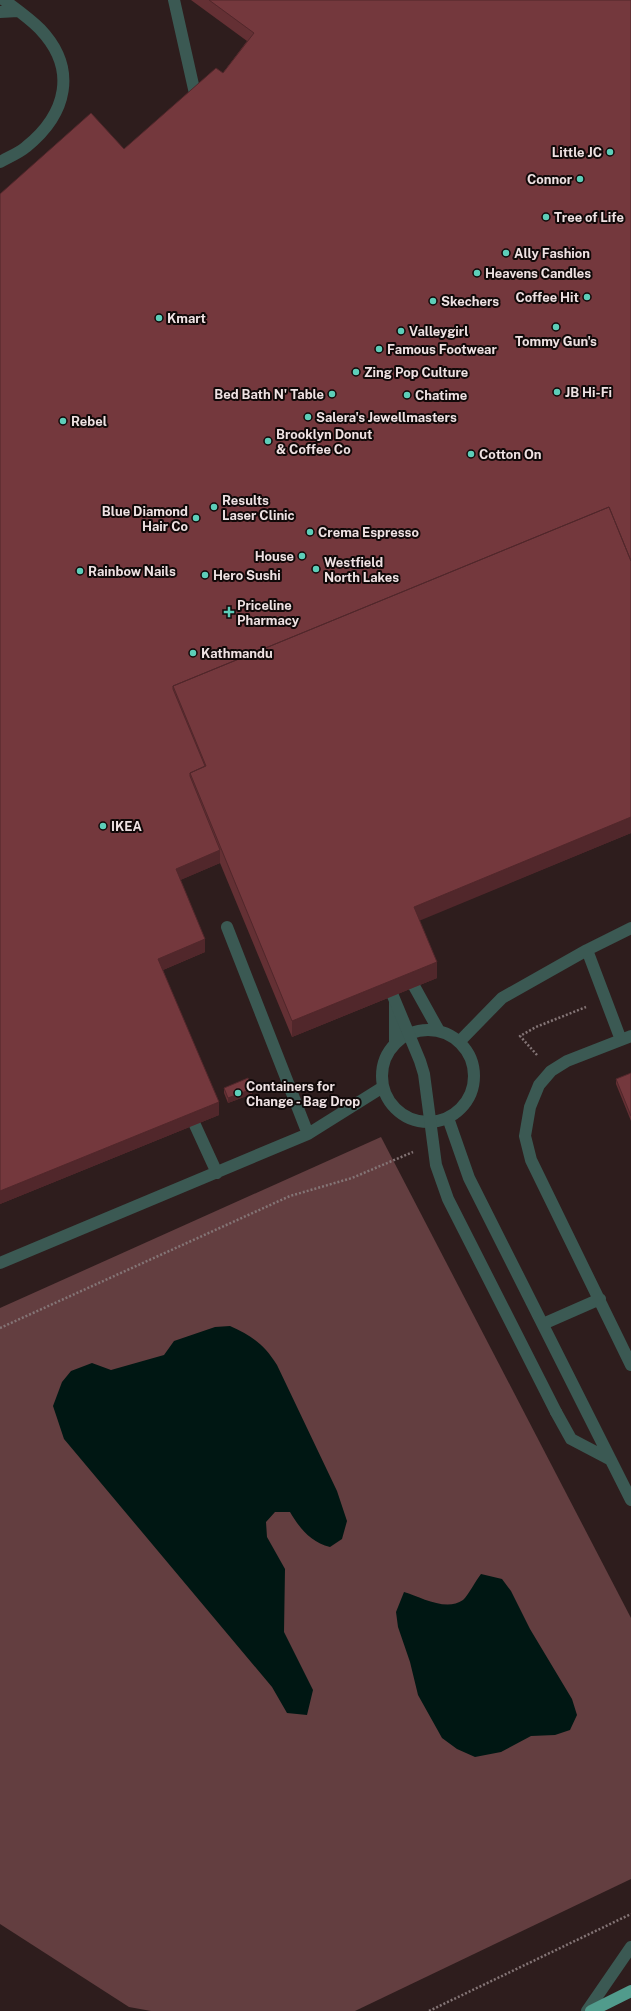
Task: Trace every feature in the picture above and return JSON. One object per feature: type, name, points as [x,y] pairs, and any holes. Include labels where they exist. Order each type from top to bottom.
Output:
[{"type":"highway","points":[[591,2011],[631,1991]]},
{"type":"lane","points":[[0,162],[25,148],[53,119],[60,107],[64,83],[63,71],[56,51],[40,29],[15,5],[4,0]]},
{"type":"lane","points":[[174,0],[196,98]]},
{"type":"lane","points":[[0,12],[15,5]]},
{"type":"lane","points":[[227,927],[308,1134]]},
{"type":"lane","points":[[459,1042],[502,998],[587,950],[631,928]]},
{"type":"lane","points":[[587,950],[605,1000],[626,1038],[567,1061],[551,1071],[539,1084],[530,1107],[525,1136],[531,1160],[631,1365]]},
{"type":"lane","points":[[414,986],[439,1031]]},
{"type":"lane","points":[[395,1043],[395,995],[424,1074],[436,1165],[448,1199],[571,1440],[611,1460]]},
{"type":"lane","points":[[423,1030],[439,1031],[459,1042],[469,1053],[474,1068],[474,1083],[469,1097],[460,1109],[448,1118],[422,1122],[408,1117],[397,1110],[388,1100],[383,1087],[382,1071],[386,1056],[395,1043],[408,1034],[423,1030]]},
{"type":"lane","points":[[0,1263],[308,1134],[383,1087]]},
{"type":"lane","points":[[448,1118],[470,1178],[631,1500]]},
{"type":"lane","points":[[195,1125],[217,1173]]},
{"type":"lane","points":[[542,1324],[600,1299]]},
{"type":"lane","points":[[587,2011],[631,1947]]},
{"type":"path","points":[[551,1071],[520,1036],[536,1027],[605,1000]]},
{"type":"path","points":[[0,1328],[290,1196],[352,1178],[420,1149]]},
{"type":"path","points":[[429,2011],[631,1914]]},
{"type":"shaded area","points":[[381,1137],[631,1618],[631,1879],[355,2011],[151,2011],[129,2007],[0,1924],[0,1308]]},
{"type":"water","points":[[230,1326],[257,1341],[267,1351],[277,1365],[337,1491],[347,1521],[342,1539],[330,1547],[317,1542],[307,1534],[290,1512],[275,1512],[266,1522],[267,1537],[285,1569],[284,1632],[313,1690],[307,1715],[287,1713],[272,1687],[64,1439],[53,1406],[62,1382],[71,1371],[92,1363],[111,1370],[164,1355],[174,1341],[215,1327]]},
{"type":"water","points":[[481,1574],[502,1579],[511,1591],[530,1629],[572,1699],[577,1715],[570,1730],[555,1735],[531,1736],[501,1752],[475,1757],[457,1749],[442,1738],[418,1695],[410,1662],[398,1627],[396,1612],[404,1592],[441,1604],[449,1605],[463,1600]]},
{"type":"building","name":"Westfield North Lakes","points":[[209,0],[631,0],[631,561],[609,507],[173,686],[205,766],[190,773],[190,776],[220,850],[176,869],[205,939],[158,959],[219,1102],[0,1191],[0,194],[91,113],[124,149],[216,68],[223,73],[254,33]]},
{"type":"building","points":[[609,507],[631,561],[631,817],[414,907],[437,962],[292,1021],[190,773],[206,766],[173,686]]},
{"type":"building","points":[[631,1073],[631,1116],[616,1079]]},
{"type":"building","points":[[248,1078],[252,1089],[228,1098],[224,1088]]},
{"type":"place","name":"Little JC","points":[[610,152]]},
{"type":"place","name":"Connor","points":[[580,179]]},
{"type":"place","name":"Tree of Life","points":[[546,217]]},
{"type":"place","name":"Ally Fashion","points":[[506,253]]},
{"type":"place","name":"Heavens Candles","points":[[477,273]]},
{"type":"place","name":"Coffee Hit","points":[[587,297]]},
{"type":"place","name":"Skechers","points":[[433,301]]},
{"type":"place","name":"Kmart","points":[[159,318]]},
{"type":"place","name":"Tommy Gun's","points":[[556,327]]},
{"type":"place","name":"Valleygirl","points":[[401,331]]},
{"type":"place","name":"Famous Footwear","points":[[379,349]]},
{"type":"place","name":"Zing Pop Culture","points":[[356,372]]},
{"type":"place","name":"JB Hi-Fi","points":[[557,392]]},
{"type":"place","name":"Bed Bath N' Table","points":[[332,394]]},
{"type":"place","name":"Chatime","points":[[407,395]]},
{"type":"place","name":"Salera's Jewellmasters","points":[[308,417]]},
{"type":"place","name":"Rebel","points":[[63,421]]},
{"type":"place","name":"Brooklyn Donut & Coffee Co","points":[[268,441]]},
{"type":"place","name":"Cotton On","points":[[471,454]]},
{"type":"place","name":"Results Laser Clinic","points":[[214,507]]},
{"type":"place","name":"Blue Diamond Hair Co","points":[[196,518]]},
{"type":"place","name":"Crema Espresso","points":[[310,532]]},
{"type":"place","name":"House","points":[[302,556]]},
{"type":"place","name":"Westfield North Lakes","points":[[316,569]]},
{"type":"place","name":"Rainbow Nails","points":[[80,571]]},
{"type":"place","name":"Hero Sushi","points":[[205,575]]},
{"type":"place","name":"Priceline Pharmacy","points":[[229,612]]},
{"type":"place","name":"Kathmandu","points":[[193,653]]},
{"type":"place","name":"IKEA","points":[[103,826]]},
{"type":"place","name":"Containers for Change - Bag Drop","points":[[238,1093]]}]
